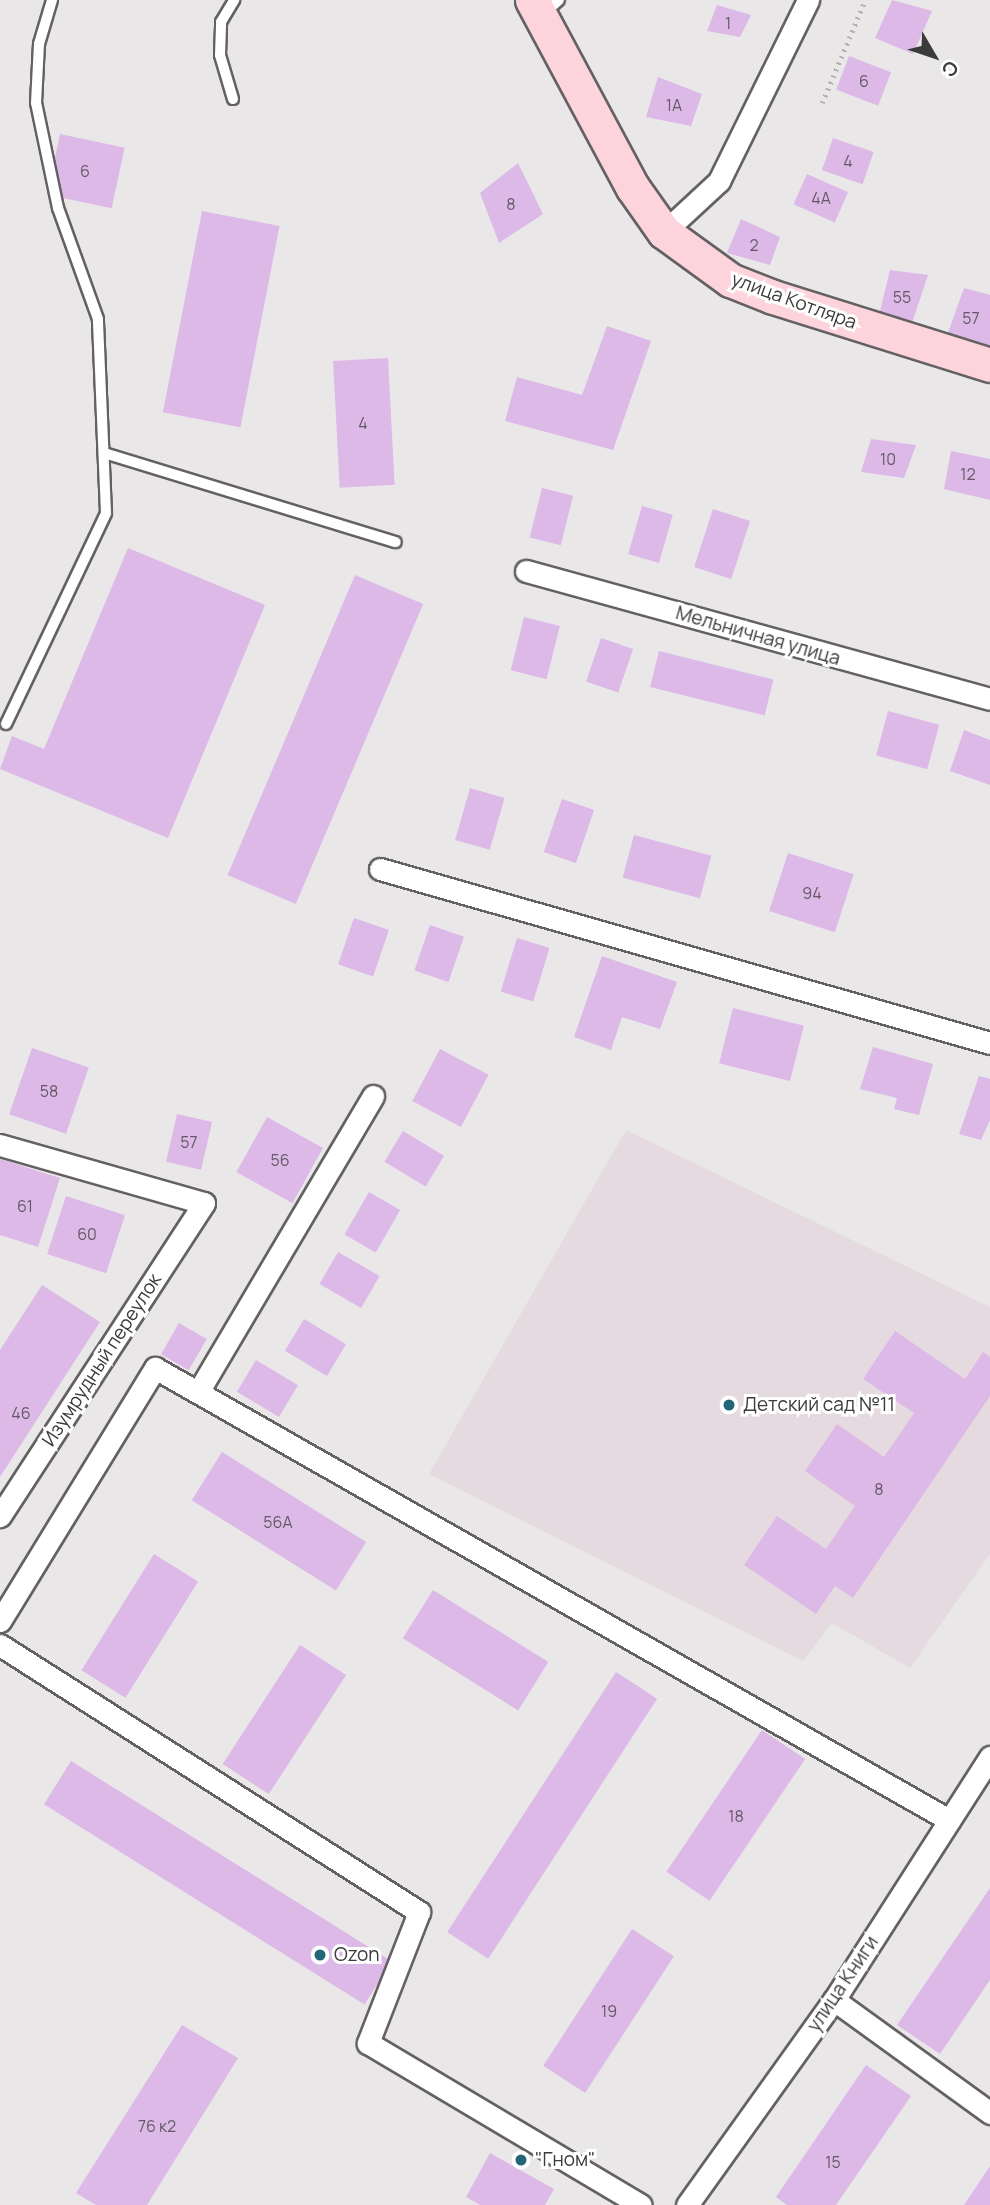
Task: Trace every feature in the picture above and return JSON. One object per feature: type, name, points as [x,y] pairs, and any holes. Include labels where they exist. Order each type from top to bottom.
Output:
[{"type":"main road","name":"улица Котляра","points":[[544,5],[633,188],[664,232],[730,280],[773,298],[990,365]]},
{"type":"street","points":[[664,232],[719,181],[808,0]]},
{"type":"street","name":"Мельничная улица","points":[[526,571],[990,699]]},
{"type":"street","points":[[380,869],[990,1043]]},
{"type":"street","points":[[198,1392],[373,1096]]},
{"type":"street","name":"Изумрудный переулок","points":[[0,1145],[204,1203],[0,1516]]},
{"type":"street","points":[[0,1621],[155,1368],[950,1820]]},
{"type":"street","points":[[0,1645],[419,1912],[368,2043],[641,2205]]},
{"type":"street","name":"улица Книги","points":[[687,2205],[834,2000],[990,1757]]},
{"type":"street","points":[[834,2000],[990,2113]]},
{"type":"lane","points":[[6,724],[105,525],[98,319],[58,208],[36,103],[40,44],[52,0]]},
{"type":"lane","points":[[233,99],[220,55],[221,22],[234,0]]},
{"type":"lane","points":[[104,453],[396,542]]},
{"type":"path","points":[[822,103],[865,0]]},
{"type":"shaded area","name":"Детский сад №11","points":[[626,1130],[990,1307],[990,1554],[910,1668],[832,1623],[803,1661],[429,1474]]},
{"type":"building","points":[[892,0],[932,11],[913,54],[875,38]]},
{"type":"building","points":[[717,5],[751,15],[740,37],[707,31]]},
{"type":"building","points":[[849,56],[891,72],[878,106],[836,90]]},
{"type":"building","points":[[658,77],[702,94],[691,126],[646,117]]},
{"type":"building","points":[[60,134],[125,148],[112,208],[47,195]]},
{"type":"building","points":[[833,138],[874,152],[863,184],[822,170]]},
{"type":"building","points":[[518,163],[543,214],[499,243],[480,193]]},
{"type":"building","points":[[807,174],[848,192],[835,222],[794,204]]},
{"type":"building","points":[[202,211],[280,226],[240,427],[163,412]]},
{"type":"building","points":[[741,219],[780,237],[770,265],[727,253]]},
{"type":"building","points":[[890,270],[928,275],[912,323],[878,319]]},
{"type":"building","points":[[964,288],[990,295],[990,348],[945,341]]},
{"type":"building","points":[[607,326],[651,341],[613,450],[505,421],[517,377],[582,395]]},
{"type":"building","points":[[388,358],[395,485],[340,488],[333,361]]},
{"type":"building","points":[[871,439],[916,445],[904,478],[861,472]]},
{"type":"building","points":[[951,451],[990,459],[990,500],[944,489]]},
{"type":"building","points":[[542,488],[573,496],[561,545],[530,537]]},
{"type":"building","points":[[642,506],[673,515],[659,563],[628,554]]},
{"type":"building","points":[[713,509],[750,521],[731,579],[694,567]]},
{"type":"building","points":[[128,548],[265,605],[168,838],[0,769],[12,736],[44,749]]},
{"type":"building","points":[[355,575],[423,604],[296,904],[228,875]]},
{"type":"building","points":[[524,617],[560,626],[547,679],[511,670]]},
{"type":"building","points":[[601,638],[633,649],[618,693],[586,681]]},
{"type":"building","points":[[659,651],[773,680],[765,715],[650,687]]},
{"type":"building","points":[[888,711],[939,725],[927,769],[876,755]]},
{"type":"building","points":[[964,730],[990,740],[990,785],[950,771]]},
{"type":"building","points":[[470,788],[505,798],[490,850],[455,840]]},
{"type":"building","points":[[562,799],[594,810],[576,863],[544,852]]},
{"type":"building","points":[[634,835],[711,856],[700,898],[623,878]]},
{"type":"building","points":[[788,853],[854,874],[835,932],[769,911]]},
{"type":"building","points":[[354,918],[389,930],[373,976],[338,964]]},
{"type":"building","points":[[430,925],[464,937],[448,982],[414,970]]},
{"type":"building","points":[[517,938],[550,948],[533,1001],[501,992]]},
{"type":"building","points":[[602,956],[677,982],[660,1029],[622,1017],[611,1050],[574,1037]]},
{"type":"building","points":[[733,1008],[804,1026],[790,1081],[719,1063]]},
{"type":"building","points":[[873,1047],[933,1064],[919,1115],[894,1109],[897,1098],[860,1089]]},
{"type":"building","points":[[32,1048],[89,1068],[66,1134],[9,1114]]},
{"type":"building","points":[[440,1049],[489,1075],[461,1127],[412,1101]]},
{"type":"building","points":[[979,1076],[990,1079],[990,1120],[981,1140],[959,1134]]},
{"type":"building","points":[[177,1114],[212,1122],[201,1170],[166,1162]]},
{"type":"building","points":[[267,1117],[323,1148],[292,1203],[236,1172]]},
{"type":"building","points":[[403,1131],[444,1156],[426,1187],[384,1162]]},
{"type":"building","points":[[0,1159],[60,1178],[38,1247],[0,1235]]},
{"type":"building","points":[[369,1192],[400,1210],[376,1252],[344,1234]]},
{"type":"building","points":[[66,1196],[125,1215],[106,1273],[47,1254]]},
{"type":"building","points":[[338,1252],[380,1276],[361,1308],[319,1284]]},
{"type":"building","points":[[42,1285],[100,1322],[0,1477],[0,1350]]},
{"type":"building","points":[[304,1319],[346,1344],[327,1376],[285,1351]]},
{"type":"building","points":[[179,1323],[207,1339],[189,1370],[161,1354]]},
{"type":"building","points":[[895,1331],[965,1379],[983,1352],[990,1357],[990,1396],[853,1598],[835,1586],[816,1614],[744,1565],[777,1516],[826,1549],[855,1506],[805,1471],[837,1424],[884,1457],[914,1413],[863,1379]]},
{"type":"building","points":[[256,1360],[298,1385],[279,1417],[237,1392]]},
{"type":"building","points":[[222,1452],[366,1542],[336,1590],[192,1500]]},
{"type":"building","points":[[154,1554],[198,1582],[125,1698],[81,1670]]},
{"type":"building","points":[[433,1590],[548,1662],[518,1710],[403,1638]]},
{"type":"building","points":[[300,1645],[346,1675],[269,1794],[223,1764]]},
{"type":"building","points":[[616,1672],[657,1699],[488,1959],[447,1932]]},
{"type":"building","points":[[762,1730],[805,1759],[709,1901],[666,1872]]},
{"type":"building","points":[[71,1761],[392,1961],[365,2005],[44,1804]]},
{"type":"building","points":[[990,1888],[990,1980],[940,2054],[897,2025]]},
{"type":"building","points":[[632,1929],[674,1956],[585,2093],[543,2066]]},
{"type":"building","points":[[182,2025],[238,2058],[147,2205],[96,2205],[76,2193]]},
{"type":"building","points":[[866,2065],[911,2096],[836,2205],[787,2205],[776,2197]]},
{"type":"building","points":[[490,2153],[554,2189],[545,2205],[480,2205],[466,2197]]},
{"type":"building","points":[[990,2166],[990,2205],[964,2205]]},
{"type":"place","name":"Детский сад №11","points":[[729,1405]]},
{"type":"place","name":"Ozon","points":[[320,1955]]},
{"type":"place","name":"\"Гном\"","points":[[521,2160]]}]
